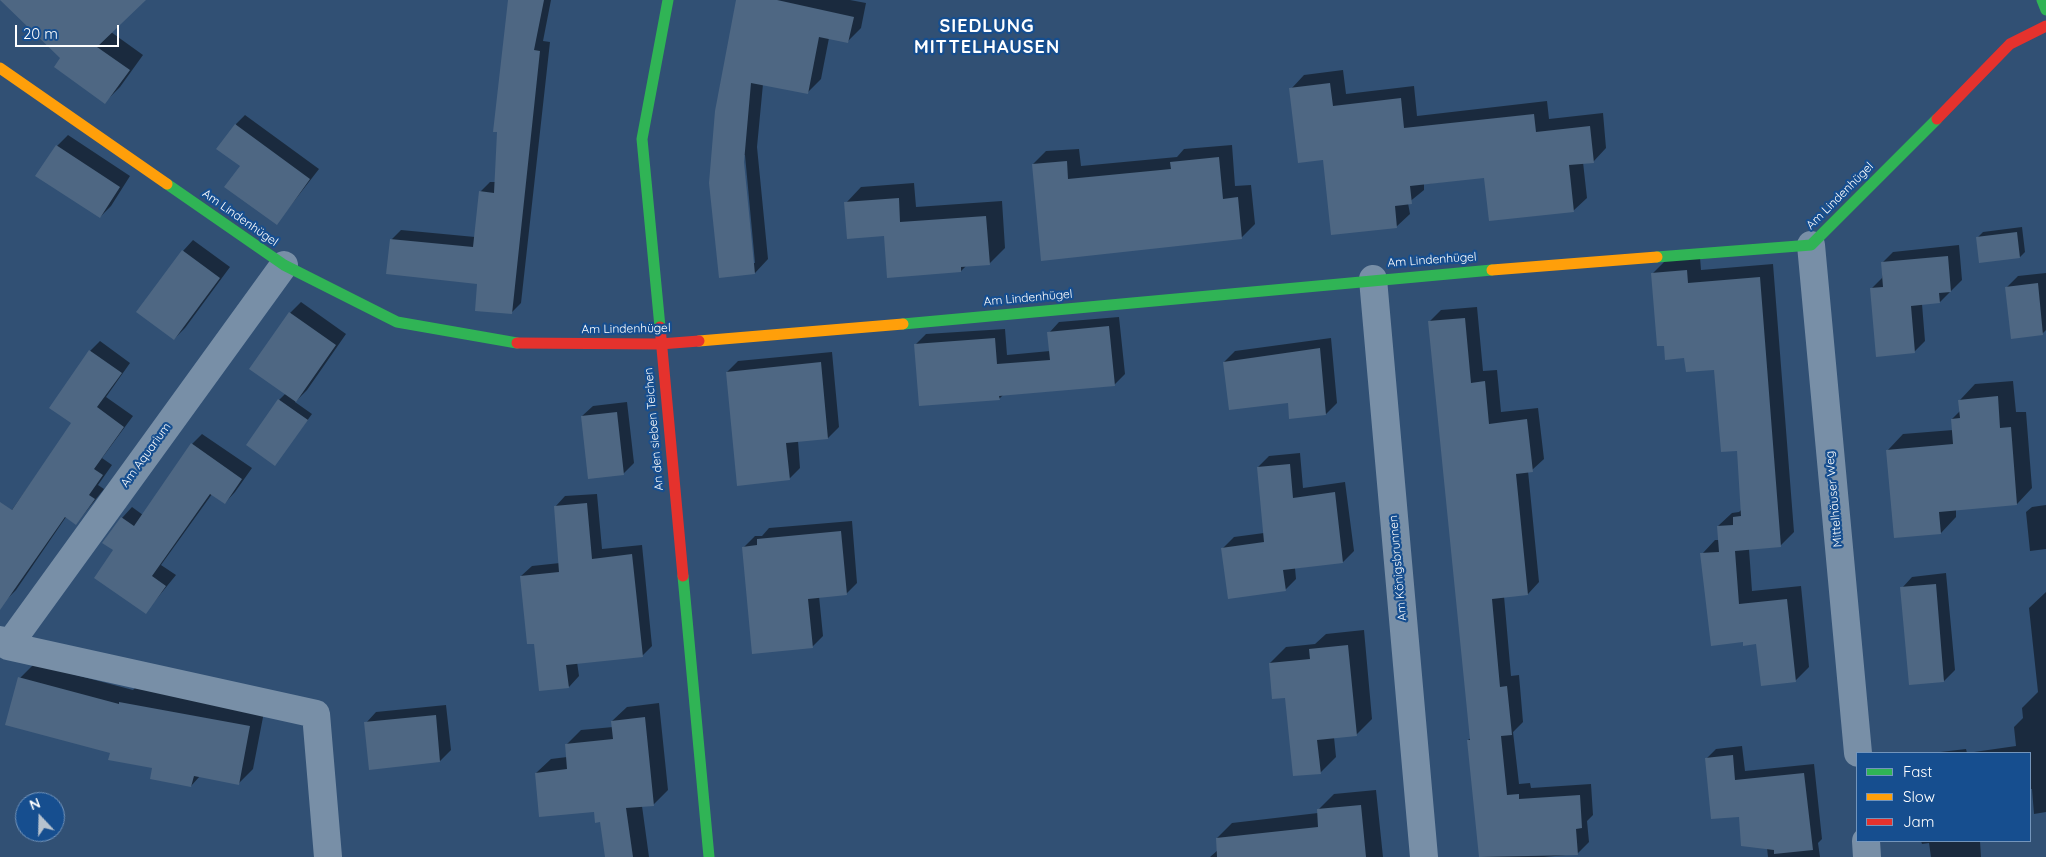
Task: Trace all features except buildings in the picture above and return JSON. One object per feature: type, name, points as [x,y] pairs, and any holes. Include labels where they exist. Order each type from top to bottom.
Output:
[{"type":"street","name":"An den sieben Teichen","points":[[668,0],[642,139],[709,857]]},
{"type":"street","points":[[2042,0],[2046,10]]},
{"type":"street","name":"Am Lindenhügel","points":[[0,68],[284,264],[398,322],[517,343],[660,344],[794,334],[1373,279],[1811,245],[1979,77],[1994,58],[2010,44],[2046,26]]},
{"type":"street","name":"Mittelhäuser Weg","points":[[1811,245],[1858,752]]},
{"type":"street","name":"Am Aquarium","points":[[284,264],[4,643],[316,714],[328,857]]},
{"type":"street","name":"Am Königsbrunnen","points":[[1373,279],[1424,857]]},
{"type":"street","points":[[1866,842],[1867,857]]},
{"type":"traffic: fast","points":[[660,327],[642,139],[668,0]]},
{"type":"traffic: fast","points":[[2042,0],[2046,10]]},
{"type":"traffic: fast","points":[[1657,257],[1811,245],[1937,119]]},
{"type":"traffic: fast","points":[[167,184],[284,265],[397,322],[517,343]]},
{"type":"traffic: fast","points":[[903,324],[1492,270]]},
{"type":"traffic: fast","points":[[683,576],[709,857]]},
{"type":"traffic: slow","points":[[0,68],[167,184]]},
{"type":"traffic: slow","points":[[1492,270],[1657,257]]},
{"type":"traffic: slow","points":[[699,341],[903,324]]},
{"type":"traffic: jam","points":[[1937,119],[2010,44],[2046,26]]},
{"type":"traffic: jam","points":[[660,327],[683,576]]},
{"type":"traffic: jam","points":[[517,343],[660,344],[699,341]]},
{"type":"district","name":"SIEDLUNG MITTELHAUSEN","points":[[987,37]]}]
